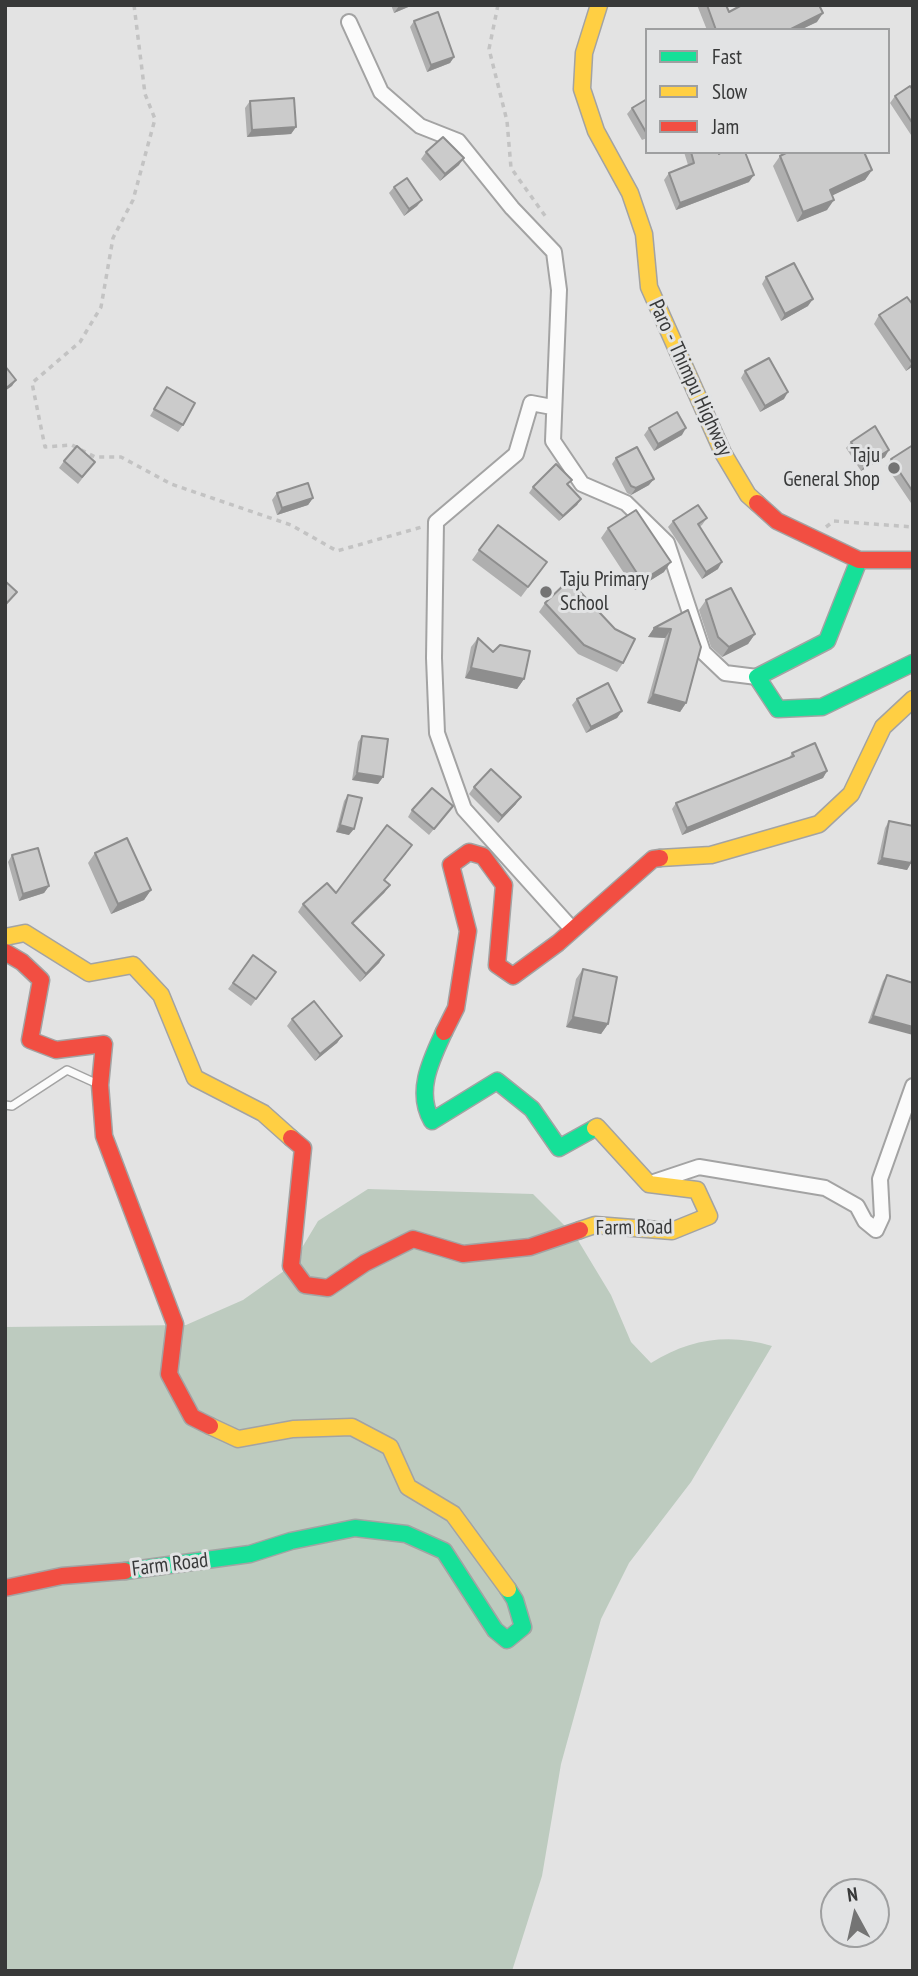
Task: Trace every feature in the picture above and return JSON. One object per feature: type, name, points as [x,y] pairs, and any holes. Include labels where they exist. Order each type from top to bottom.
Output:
[{"type":"street","name":"Paro - Thimpu Highway","points":[[599,5],[584,53],[582,89],[596,131],[630,193],[644,234],[649,287],[723,453],[748,495],[777,521],[859,560],[913,560]]},
{"type":"street","points":[[349,22],[381,92],[421,126],[458,141],[512,208],[554,252],[559,290],[552,407],[553,441],[582,484],[626,503],[667,543],[703,652],[725,673],[757,677],[827,641],[859,560]]},
{"type":"street","points":[[552,407],[531,403],[516,454],[436,522],[434,658],[437,733],[464,809],[572,929]]},
{"type":"street","points":[[757,677],[778,709],[822,707],[913,663]]},
{"type":"street","name":"Farm Road","points":[[5,937],[25,933],[89,973],[133,965],[161,995],[195,1078],[263,1113],[303,1148],[291,1266],[305,1285],[328,1288],[365,1263],[414,1239],[463,1254],[530,1247],[595,1226],[673,1231],[709,1216],[697,1190],[649,1184],[597,1127],[559,1148],[532,1110],[497,1081],[432,1121],[424,1107],[428,1065],[456,1009],[468,932],[451,864],[469,852],[483,856],[504,885],[497,965],[513,976],[653,859],[711,855],[819,824],[851,794],[883,727],[913,699]]},
{"type":"street","name":"Farm Road","points":[[5,952],[22,962],[41,980],[30,1040],[56,1050],[104,1044],[100,1086],[104,1136],[175,1324],[169,1374],[192,1417],[238,1438],[293,1429],[352,1427],[390,1447],[408,1487],[453,1514],[484,1554],[515,1600],[523,1627],[507,1640],[495,1630],[444,1551],[406,1534],[355,1528],[291,1541],[250,1554],[163,1568],[62,1576],[5,1588]]},
{"type":"street","points":[[649,1184],[699,1167],[825,1188],[857,1206],[865,1221],[876,1230],[882,1217],[880,1179],[913,1086]]},
{"type":"lane","points":[[5,1105],[12,1106],[67,1070],[100,1086]]},
{"type":"path","points":[[134,5],[145,94],[155,120],[133,200],[113,237],[101,307],[80,342],[32,383],[45,447],[72,445],[95,457],[121,457],[170,484],[291,525],[337,551],[436,522]]},
{"type":"path","points":[[498,5],[489,49],[507,121],[511,169],[553,228]]},
{"type":"path","points":[[810,539],[834,521],[913,527]]},
{"type":"green space","points":[[368,1189],[533,1194],[576,1237],[611,1295],[631,1342],[651,1363],[680,1348],[710,1341],[740,1340],[772,1346],[691,1482],[629,1563],[601,1619],[561,1764],[542,1876],[512,1971],[5,1971],[5,1327],[186,1325],[243,1300],[291,1266],[318,1221]]},
{"type":"building","points":[[707,5],[726,5],[729,12],[742,5],[819,5],[823,13],[793,28],[715,28]]},
{"type":"building","points":[[438,12],[454,57],[431,65],[414,21]]},
{"type":"building","points":[[910,86],[913,90],[913,124],[895,96]]},
{"type":"building","points":[[294,98],[296,127],[252,130],[250,101]]},
{"type":"building","points":[[645,100],[645,131],[632,108]]},
{"type":"building","points":[[443,137],[464,158],[445,174],[426,152]]},
{"type":"building","points":[[692,154],[746,154],[754,175],[680,203],[669,173],[694,163]]},
{"type":"building","points":[[865,154],[872,170],[830,190],[834,200],[803,212],[780,156]]},
{"type":"building","points":[[407,178],[422,200],[409,209],[394,187]]},
{"type":"building","points":[[794,263],[813,299],[785,314],[766,277]]},
{"type":"building","points":[[907,297],[913,305],[912,363],[879,315]]},
{"type":"building","points":[[769,358],[788,392],[765,406],[745,371]]},
{"type":"building","points":[[5,366],[16,380],[5,389]]},
{"type":"building","points":[[167,387],[195,403],[183,425],[154,409]]},
{"type":"building","points":[[677,412],[686,428],[658,444],[649,428]]},
{"type":"building","points":[[875,426],[889,450],[865,465],[851,442]]},
{"type":"building","points":[[913,445],[913,492],[891,459]]},
{"type":"building","points":[[77,446],[95,462],[82,477],[64,461]]},
{"type":"building","points":[[637,447],[654,479],[636,488],[631,486],[616,458]]},
{"type":"building","points":[[556,464],[572,480],[567,484],[581,499],[563,516],[533,487]]},
{"type":"building","points":[[308,483],[313,498],[282,508],[277,493]]},
{"type":"building","points":[[698,505],[707,518],[698,524],[722,562],[706,572],[673,521]]},
{"type":"building","points":[[636,510],[671,562],[642,581],[608,528]]},
{"type":"building","points":[[498,525],[547,562],[528,587],[479,550]]},
{"type":"building","points":[[569,580],[615,629],[635,639],[623,663],[584,645],[545,603]]},
{"type":"building","points":[[5,581],[17,592],[5,605]]},
{"type":"building","points":[[731,588],[755,634],[729,647],[718,637],[706,600]]},
{"type":"building","points":[[688,610],[701,647],[686,703],[653,694],[671,629],[654,628]]},
{"type":"building","points":[[478,638],[493,652],[500,645],[530,651],[524,679],[471,668]]},
{"type":"building","points":[[608,683],[622,711],[591,727],[577,699]]},
{"type":"building","points":[[362,736],[388,739],[383,777],[357,773]]},
{"type":"building","points":[[815,743],[827,771],[687,828],[676,803],[794,756],[792,753]]},
{"type":"building","points":[[491,769],[521,797],[502,816],[474,787]]},
{"type":"building","points":[[432,788],[453,806],[434,829],[412,810]]},
{"type":"building","points":[[348,795],[362,798],[354,829],[340,825]]},
{"type":"building","points":[[889,821],[913,826],[911,863],[882,858]]},
{"type":"building","points":[[387,825],[412,845],[384,880],[390,885],[352,923],[384,955],[366,974],[303,904],[327,883],[336,893]]},
{"type":"building","points":[[127,838],[151,890],[118,904],[95,853]]},
{"type":"building","points":[[38,848],[49,886],[23,894],[12,855]]},
{"type":"building","points":[[253,955],[276,972],[256,999],[233,983]]},
{"type":"building","points":[[583,969],[617,977],[608,1024],[573,1017]]},
{"type":"building","points":[[887,975],[913,983],[913,1027],[873,1016]]},
{"type":"building","points":[[314,1001],[342,1036],[320,1054],[292,1019]]},
{"type":"traffic: fast","points":[[859,560],[827,641],[757,677],[778,709],[822,707],[913,663]]},
{"type":"traffic: fast","points":[[444,1032],[430,1065],[425,1087],[427,1110],[432,1121],[497,1081],[532,1109],[559,1148],[595,1128]]},
{"type":"traffic: fast","points":[[125,1571],[250,1554],[291,1541],[355,1528],[406,1534],[444,1551],[495,1630],[507,1640],[523,1627],[515,1600],[508,1589]]},
{"type":"traffic: slow","points":[[599,5],[584,53],[582,89],[596,131],[630,193],[644,234],[649,287],[723,453],[748,495],[757,503]]},
{"type":"traffic: slow","points":[[660,858],[711,855],[819,824],[851,794],[883,727],[913,699]]},
{"type":"traffic: slow","points":[[5,937],[25,933],[89,973],[133,965],[161,995],[195,1078],[263,1113],[291,1138]]},
{"type":"traffic: slow","points":[[580,1230],[595,1225],[672,1231],[709,1216],[697,1190],[649,1184],[597,1127],[595,1128]]},
{"type":"traffic: slow","points":[[210,1426],[238,1439],[293,1429],[352,1427],[390,1447],[408,1487],[453,1514],[508,1589]]},
{"type":"traffic: jam","points":[[757,503],[777,521],[859,560],[913,560]]},
{"type":"traffic: jam","points":[[444,1032],[456,1008],[468,931],[451,865],[469,852],[483,856],[504,885],[497,965],[513,976],[558,943],[653,859],[660,858]]},
{"type":"traffic: jam","points":[[5,952],[22,962],[41,980],[30,1040],[56,1050],[104,1044],[100,1085],[104,1136],[175,1324],[169,1374],[192,1417],[210,1426]]},
{"type":"traffic: jam","points":[[291,1138],[303,1148],[291,1266],[305,1285],[328,1288],[365,1263],[413,1239],[463,1254],[530,1247],[580,1230]]},
{"type":"traffic: jam","points":[[5,1588],[62,1576],[125,1571]]},
{"type":"place","name":"Taju General Shop","points":[[894,468]]},
{"type":"place","name":"Taju Primary School","points":[[546,592]]}]
